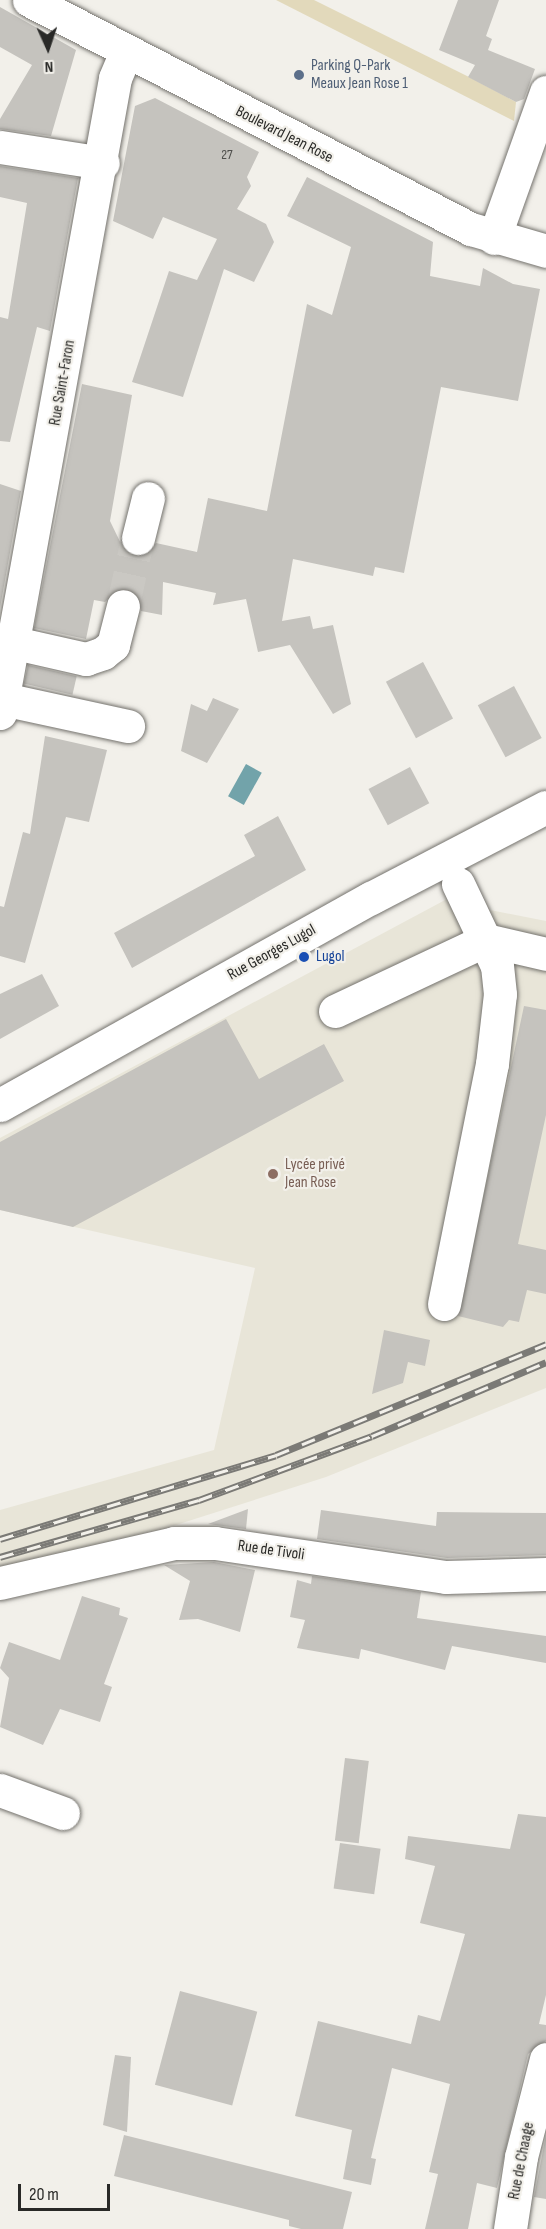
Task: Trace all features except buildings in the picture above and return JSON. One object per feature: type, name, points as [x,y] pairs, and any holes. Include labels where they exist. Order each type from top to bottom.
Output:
[{"type":"street","name":"Boulevard Jean Rose","points":[[28,0],[125,54],[494,238],[546,251]]},
{"type":"street","name":"Rue Saint-Faron","points":[[2,706],[103,164],[115,78],[125,54]]},
{"type":"street","points":[[494,238],[516,188],[546,92]]},
{"type":"street","points":[[0,147],[103,164]]},
{"type":"street","points":[[138,538],[148,498]]},
{"type":"street","points":[[15,643],[86,659],[103,653],[113,645],[123,606]]},
{"type":"street","points":[[2,706],[128,726]]},
{"type":"street","name":"Rue Georges Lugol","points":[[0,1105],[371,898],[546,807]]},
{"type":"street","points":[[444,1304],[498,1020],[497,966],[458,884]]},
{"type":"street","points":[[335,1011],[486,940],[546,954]]},
{"type":"street","name":"Rue de Tivoli","points":[[0,1583],[174,1543],[215,1543],[446,1577],[546,1574]]},
{"type":"street","points":[[0,1790],[63,1813]]},
{"type":"street","name":"Rue de Chaage","points":[[510,2229],[520,2157],[546,2059]]},
{"type":"shaded area","points":[[276,0],[314,0],[469,77],[516,102],[514,121]]},
{"type":"shaded area","name":"Lycée privé Jean Rose","points":[[475,884],[490,910],[546,921],[546,1388],[326,1477],[154,1532],[0,1572],[0,1510],[214,1450],[255,1268],[0,1210],[0,1138]]},
{"type":"water","points":[[246,764],[262,773],[244,805],[228,796]]},
{"type":"tunnel","points":[[123,606],[138,538]]},
{"type":"railway","points":[[0,1539],[276,1455],[546,1344]]},
{"type":"railway","points":[[0,1557],[199,1500],[372,1436],[546,1362]]},
{"type":"place","name":"Parking Q-Park Meaux Jean Rose 1","points":[[299,75]]},
{"type":"place","name":"Lugol","points":[[304,957]]},
{"type":"place","name":"Lycée privé Jean Rose","points":[[273,1174]]}]
